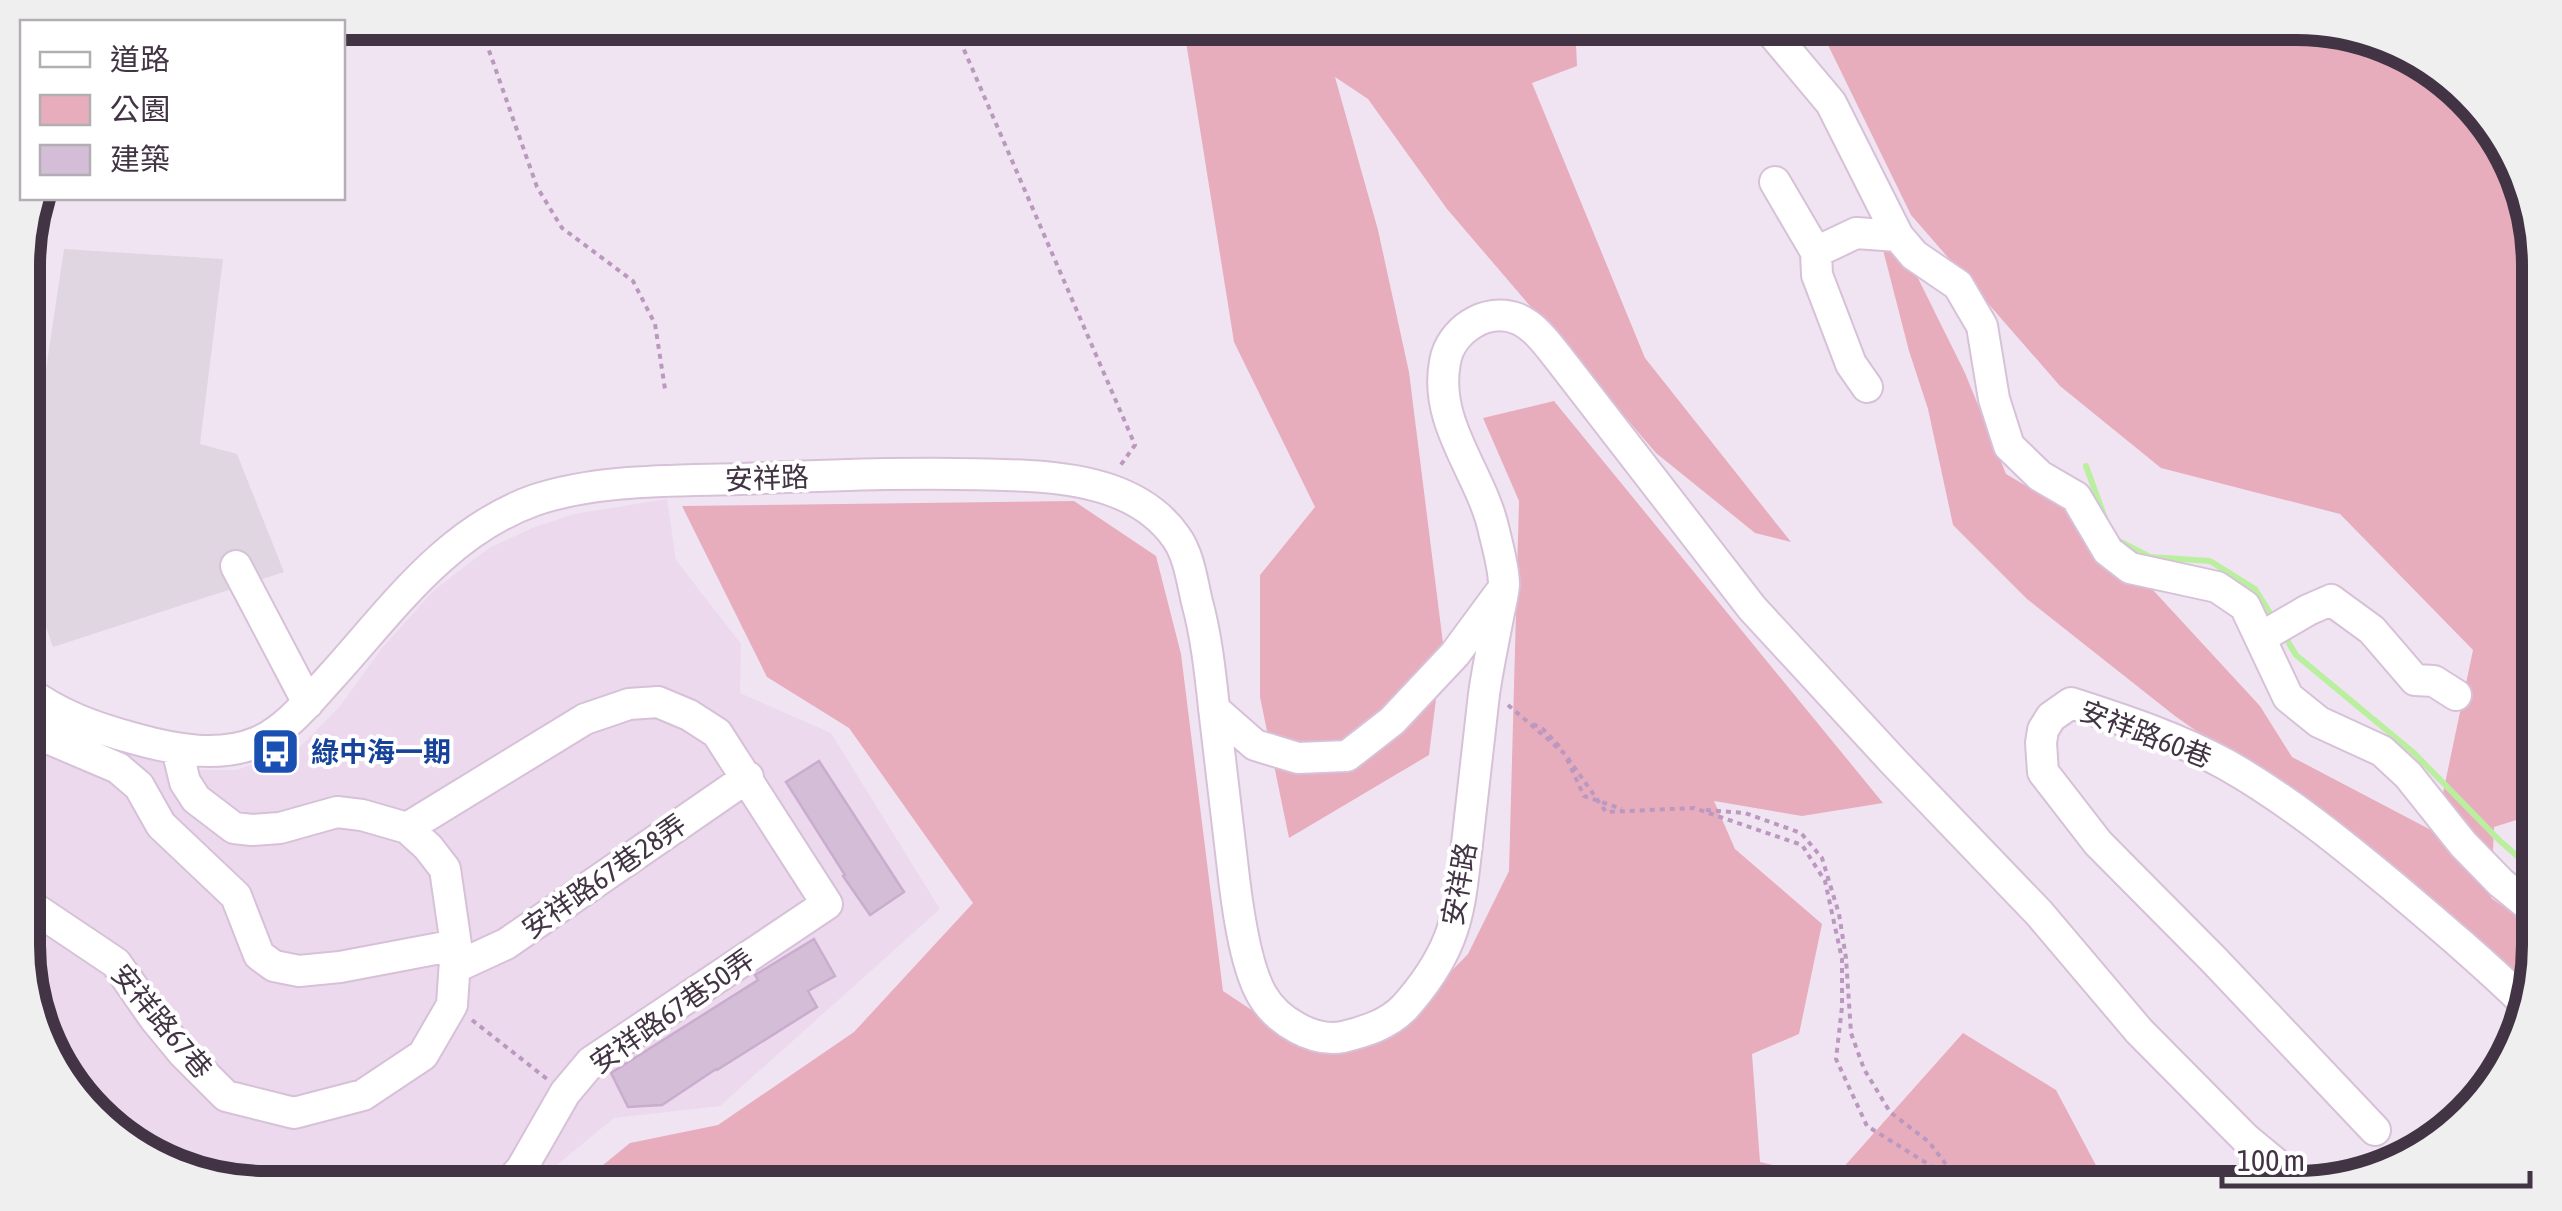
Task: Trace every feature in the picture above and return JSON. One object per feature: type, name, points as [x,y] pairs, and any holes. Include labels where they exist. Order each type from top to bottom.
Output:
[{"type":"street","points":[[1778,40],[1832,103],[1898,236],[1914,255],[1958,286],[1982,326],[1994,400],[2009,446],[2040,476],[2076,497],[2108,551],[2130,568],[2217,587],[2245,606],[2288,697],[2319,722],[2382,751],[2408,775],[2464,844],[2522,900]]},
{"type":"street","points":[[1775,182],[1816,252],[1817,275],[1852,364],[1867,387]]},
{"type":"street","points":[[1816,252],[1856,233],[1898,236]]},
{"type":"street","name":"安祥路","points":[[40,701],[86,725],[177,748],[214,751],[262,740],[295,716],[433,563],[489,521],[536,500],[587,488],[954,472],[1075,479],[1107,487],[1157,514],[1181,543],[1206,635],[1236,900],[1252,969],[1264,999],[1296,1028],[1335,1039],[1387,1022],[1408,1004],[1433,971],[1450,936],[1462,891],[1493,694],[1504,586],[1493,522],[1442,398],[1446,358],[1458,334],[1479,320],[1501,316],[1521,320],[1542,336],[1752,608],[2039,913],[2139,1031],[2245,1138],[2285,1171]]},
{"type":"street","points":[[236,566],[308,702]]},
{"type":"street","points":[[1214,709],[1255,746],[1298,758],[1347,756],[1392,721],[1443,667],[1504,586]]},
{"type":"street","points":[[2260,638],[2331,600],[2372,630],[2415,680],[2434,680],[2456,694]]},
{"type":"street","points":[[177,748],[184,782],[196,799],[234,828],[252,830],[280,828],[337,812],[407,828],[585,719],[629,704],[658,702],[689,715],[717,733],[748,777]]},
{"type":"street","name":"安祥路60巷","points":[[2376,1130],[2098,843],[2043,772],[2040,743],[2051,717],[2071,702],[2136,724],[2227,765],[2340,842],[2481,960],[2516,995]]},
{"type":"street","name":"安祥路67巷28弄","points":[[40,735],[118,768],[140,786],[161,824],[236,896],[259,954],[274,966],[298,971],[456,956],[506,944],[748,777]]},
{"type":"street","name":"安祥路67巷50弄","points":[[519,1171],[565,1092],[591,1062],[828,904],[748,777]]},
{"type":"street","name":"安祥路67巷","points":[[40,912],[116,963],[155,1019],[226,1096],[294,1113],[363,1095],[423,1055],[452,1005],[456,956],[444,869],[407,828]]},
{"type":"path","points":[[484,40],[537,186],[562,228],[632,280],[655,324],[665,389]]},
{"type":"path","points":[[960,40],[1134,444],[1107,487]]},
{"type":"path","points":[[1493,694],[1565,754],[1606,812],[1694,808],[1802,846],[1825,880],[1842,959],[1836,1059],[1867,1126],[1937,1171]]},
{"type":"path","points":[[1493,694],[1559,745],[1584,796],[1623,810],[1679,808],[1746,813],[1801,833],[1822,858],[1839,914],[1848,973],[1851,1033],[1864,1069],[1890,1112],[1929,1142],[1951,1171]]},
{"type":"path","points":[[2500,882],[2522,860]]},
{"type":"path","points":[[452,1005],[565,1092]]},
{"type":"shaded area","points":[[64,249],[223,259],[200,444],[237,454],[284,572],[53,647],[40,610],[40,409]]},
{"type":"shaded area","name":"綠中海一期","points":[[667,499],[676,560],[741,644],[740,693],[831,733],[940,909],[720,1106],[614,1118],[550,1171],[251,1171],[193,1159],[153,1141],[128,1124],[106,1105],[70,1058],[48,1003],[40,945],[40,712],[133,753],[201,770],[236,770],[297,750],[340,706],[382,648],[434,590],[489,548],[573,514]]},
{"type":"green space","points":[[1186,40],[1576,40],[1577,66],[1532,83],[1645,358],[1791,542],[1755,533],[1656,453],[1447,209],[1368,99],[1335,77],[1378,230],[1409,372],[1443,643],[1429,755],[1289,838],[1260,697],[1260,575],[1315,507],[1234,342]]},
{"type":"green space","points":[[1825,40],[2311,40],[2354,48],[2409,70],[2456,106],[2475,128],[2505,180],[2520,237],[2522,266],[2522,818],[2494,827],[2491,898],[2522,919],[2522,960],[2516,997],[2422,911],[2385,858],[2307,809],[2175,716],[2027,599],[1953,525],[1928,409],[1881,242],[1910,262],[1965,373],[2006,474],[2093,525],[2260,706],[2292,757],[2431,830],[2443,793],[2473,650],[2340,514],[2161,468],[2060,386],[1911,215]]},
{"type":"green space","points":[[1554,401],[1883,803],[1802,816],[1714,801],[1735,849],[1822,924],[1799,1034],[1752,1054],[1760,1162],[1799,1171],[596,1171],[630,1143],[718,1125],[854,1032],[973,903],[849,728],[767,677],[682,506],[1074,501],[1156,556],[1181,654],[1223,991],[1315,1052],[1384,1040],[1468,954],[1509,871],[1519,501],[1483,418]]},
{"type":"green space","points":[[1963,1033],[2056,1090],[2099,1171],[1840,1171]]},
{"type":"building","points":[[819,761],[904,892],[870,915],[786,782]]},
{"type":"building","points":[[814,939],[835,976],[808,991],[817,1007],[662,1105],[628,1107],[611,1073],[758,980],[755,975]]},
{"type":"waterway","points":[[2086,466],[2106,521]]},
{"type":"waterway","points":[[2117,540],[2150,557],[2210,561],[2255,589],[2275,621]]},
{"type":"waterway","points":[[2284,635],[2296,655],[2414,753],[2522,860]]},
{"type":"place","name":"綠中海一期","points":[[276,752]]}]
